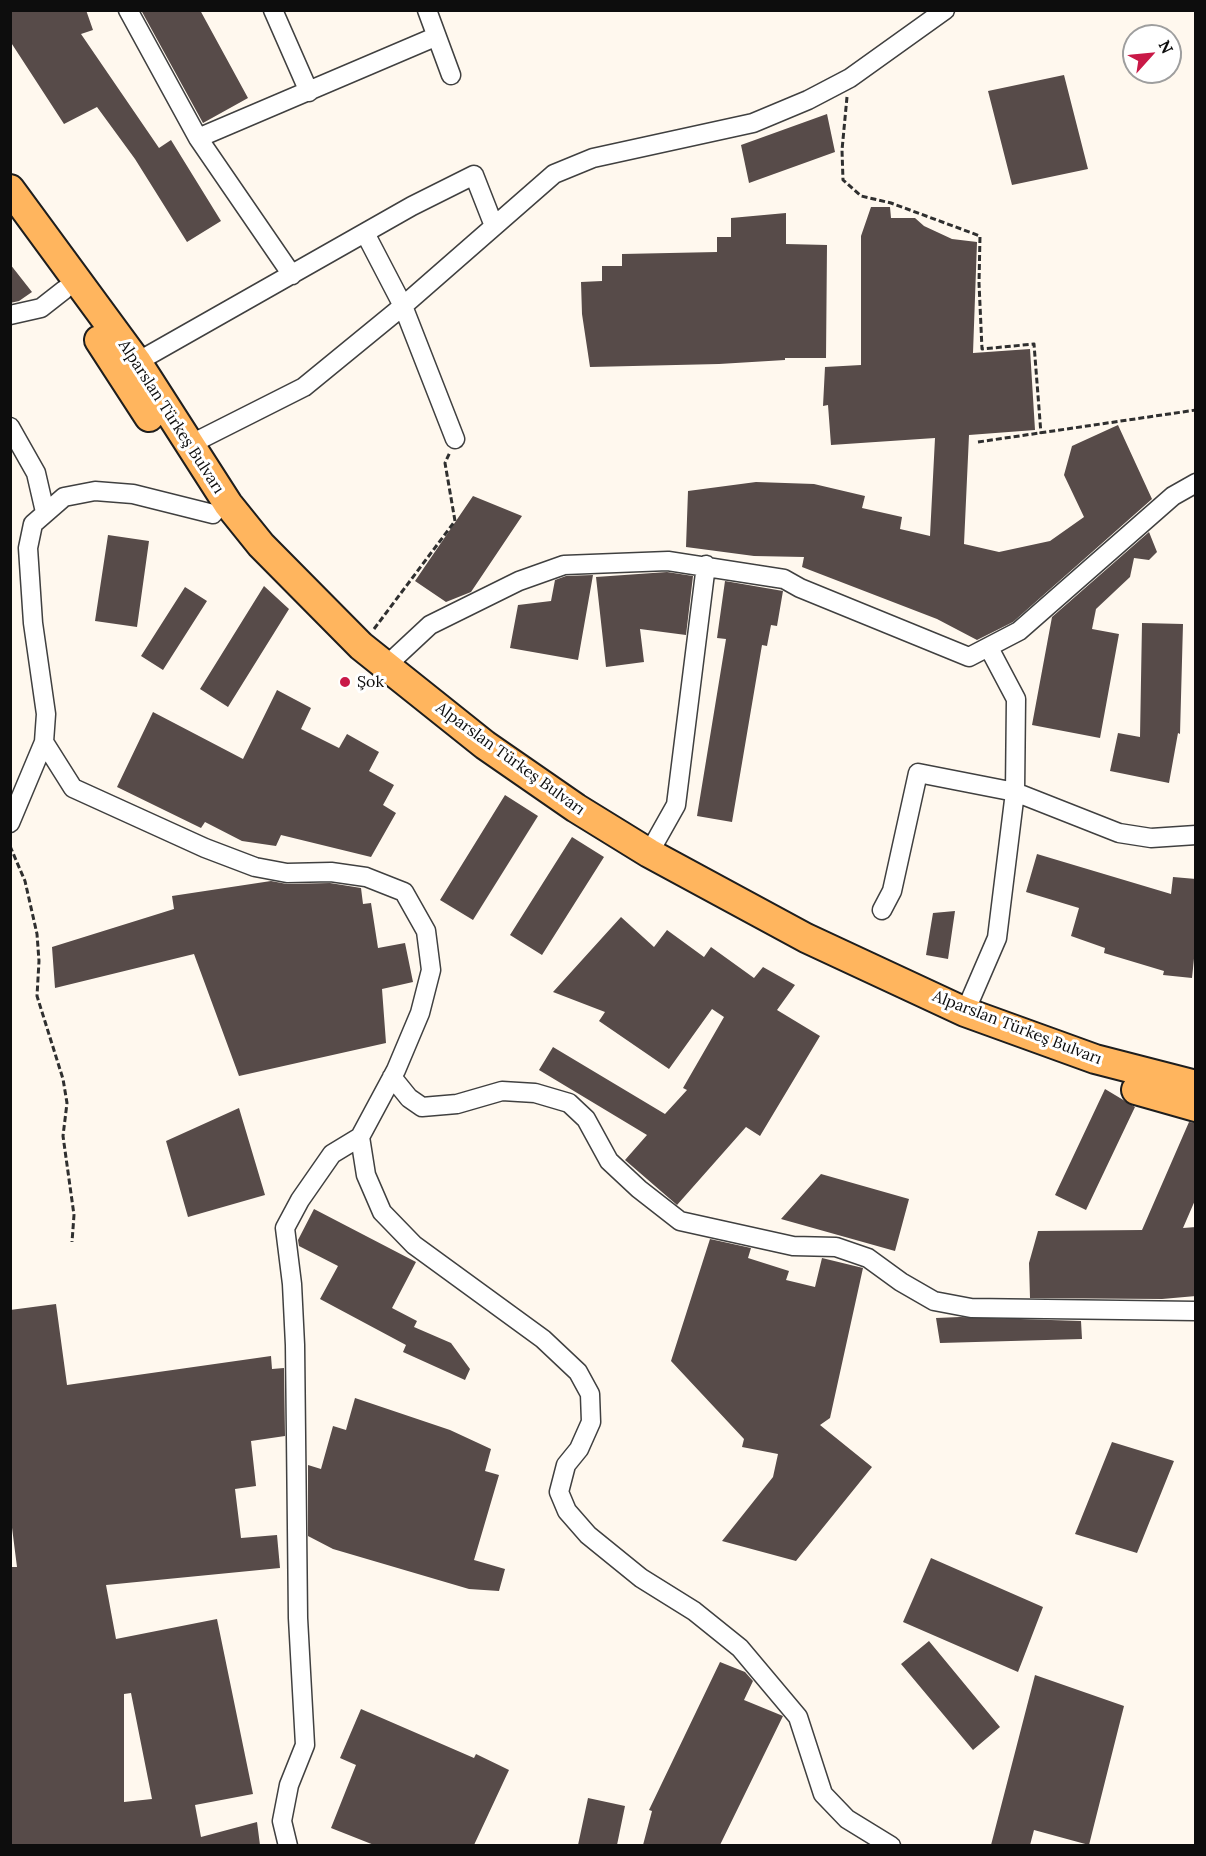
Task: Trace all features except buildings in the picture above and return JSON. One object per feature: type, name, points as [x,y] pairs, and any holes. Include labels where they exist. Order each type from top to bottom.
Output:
[{"type":"main road","name":"Alparslan Türkeş Bulvarı","points":[[10,189],[137,362],[228,504],[261,544],[361,646],[494,751],[576,808],[649,853],[806,938],[965,1012],[1095,1059],[1196,1086]]},
{"type":"main road","name":"Alparslan Türkeş Bulvarı","points":[[10,216],[64,290],[240,551],[309,622],[376,679],[526,793],[666,883],[793,951],[957,1026],[1108,1082],[1196,1107]]},
{"type":"street","points":[[128,10],[198,138],[292,275]]},
{"type":"street","points":[[273,10],[309,92]]},
{"type":"street","points":[[427,10],[435,37],[451,75]]},
{"type":"street","points":[[190,444],[304,387],[403,306],[554,174],[593,158],[753,123],[808,100],[849,78],[945,10]]},
{"type":"street","points":[[198,138],[435,37]]},
{"type":"street","points":[[137,362],[365,233],[474,175],[494,226]]},
{"type":"street","points":[[365,233],[403,306],[455,439]]},
{"type":"street","points":[[10,315],[41,308],[64,290]]},
{"type":"street","points":[[10,427],[36,473],[45,512]]},
{"type":"street","points":[[386,666],[430,625],[519,581],[564,565],[668,561],[706,565],[784,579],[969,657],[1019,631],[1173,496],[1196,483]]},
{"type":"street","points":[[10,823],[44,742],[46,714],[37,654],[28,548],[33,524],[64,496],[95,491],[133,494],[213,514]]},
{"type":"street","points":[[649,853],[676,805],[706,565]]},
{"type":"street","points":[[965,1012],[997,938],[1015,792],[1016,699],[989,648]]},
{"type":"street","points":[[44,742],[73,788],[205,848],[255,867],[287,873],[331,872],[366,877],[404,892],[426,931],[431,970],[420,1013],[392,1077],[360,1137],[332,1154],[300,1200],[285,1228],[294,1325],[298,1618],[305,1745],[289,1785],[282,1821],[288,1845]]},
{"type":"street","points":[[882,910],[892,891],[918,773],[1015,792],[1119,833],[1151,838],[1196,835]]},
{"type":"street","points":[[392,1077],[409,1098],[422,1107],[457,1104],[502,1091],[535,1093],[568,1104],[586,1119],[609,1161],[639,1189],[680,1221],[793,1246],[836,1247],[868,1258],[901,1282],[934,1301],[971,1308],[1196,1311]]},
{"type":"street","points":[[360,1137],[366,1175],[382,1212],[414,1245],[543,1339],[578,1372],[590,1394],[591,1422],[579,1449],[566,1465],[559,1492],[567,1511],[588,1535],[641,1578],[694,1611],[740,1648],[798,1717],[823,1794],[847,1819],[891,1845]]},
{"type":"path","points":[[849,78],[842,150],[843,180],[861,196],[891,203],[980,236],[979,284],[982,350],[1034,344],[1041,434]]},
{"type":"path","points":[[978,442],[1196,410]]},
{"type":"path","points":[[361,646],[455,521],[445,462],[455,439]]},
{"type":"path","points":[[10,846],[25,881],[37,934],[39,961],[37,996],[63,1079],[67,1103],[63,1136],[74,1215],[72,1242]]},
{"type":"place","name":"Şok","points":[[345,682]]}]
